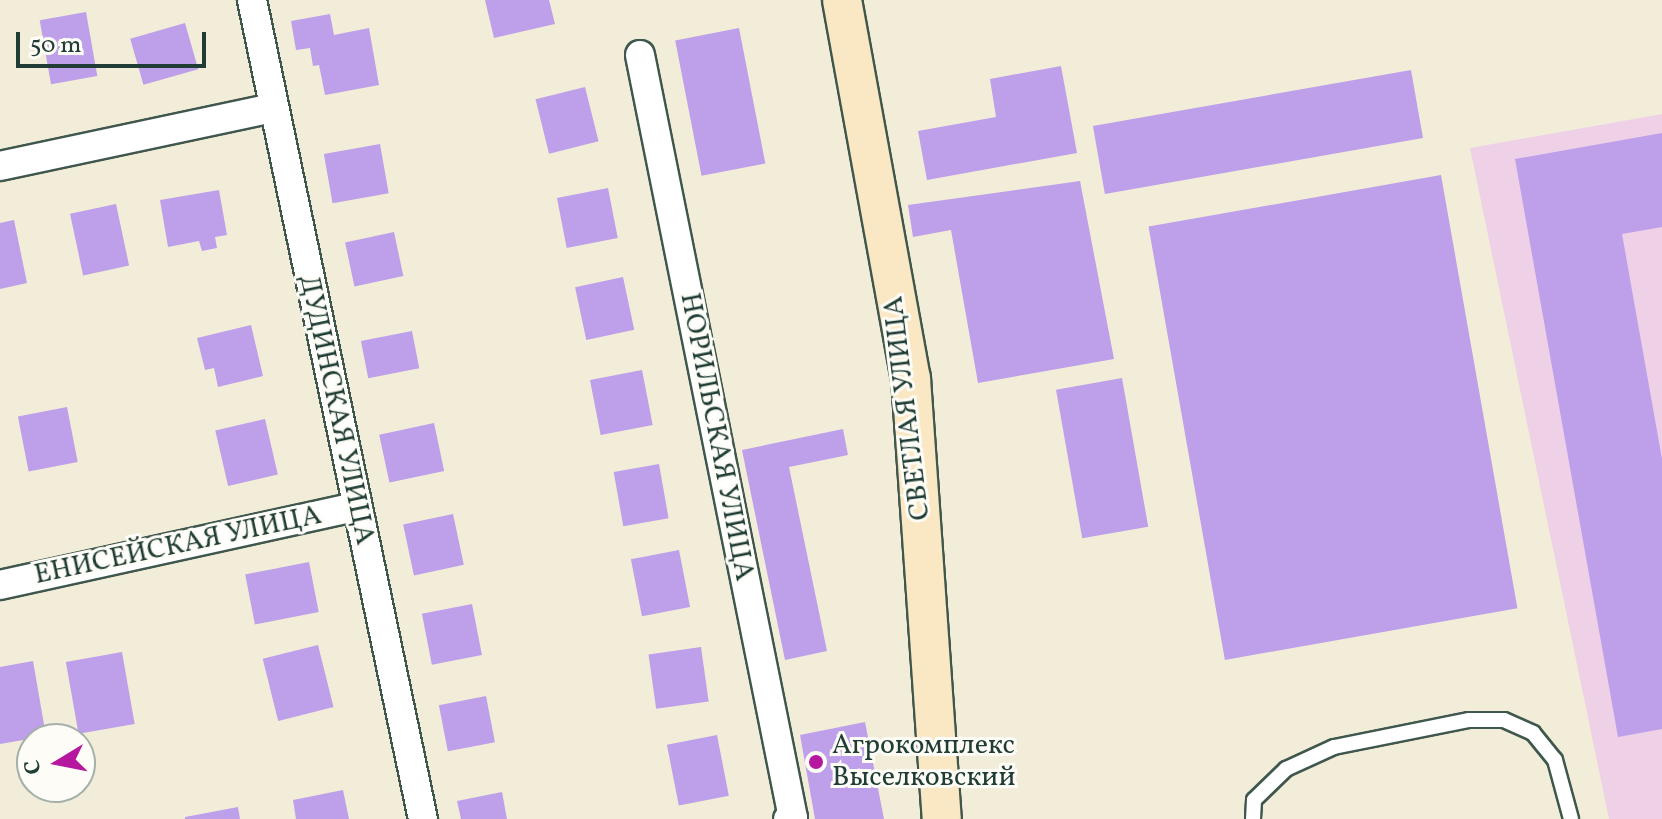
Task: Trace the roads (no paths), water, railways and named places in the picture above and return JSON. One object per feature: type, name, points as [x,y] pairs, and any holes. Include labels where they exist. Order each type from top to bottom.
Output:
[{"type":"street","name":"ДУДИНСКАЯ УЛИЦА","points":[[252,0],[272,108],[423,819]]},
{"type":"street","name":"СВЕТЛАЯ УЛИЦА","points":[[842,0],[911,379],[942,819]]},
{"type":"street","name":"НОРИЛЬСКАЯ УЛИЦА","points":[[640,55],[790,818]]},
{"type":"street","points":[[0,166],[272,108]]},
{"type":"street","name":"ЕНИСЕЙСКАЯ УЛИЦА","points":[[0,585],[356,507]]},
{"type":"lane","points":[[1253,819],[1254,800],[1286,769],[1334,747],[1469,720],[1504,720],[1533,733],[1555,760],[1571,819]]},
{"type":"place","name":"Агрокомплекс Выселковский","points":[[816,762]]}]
